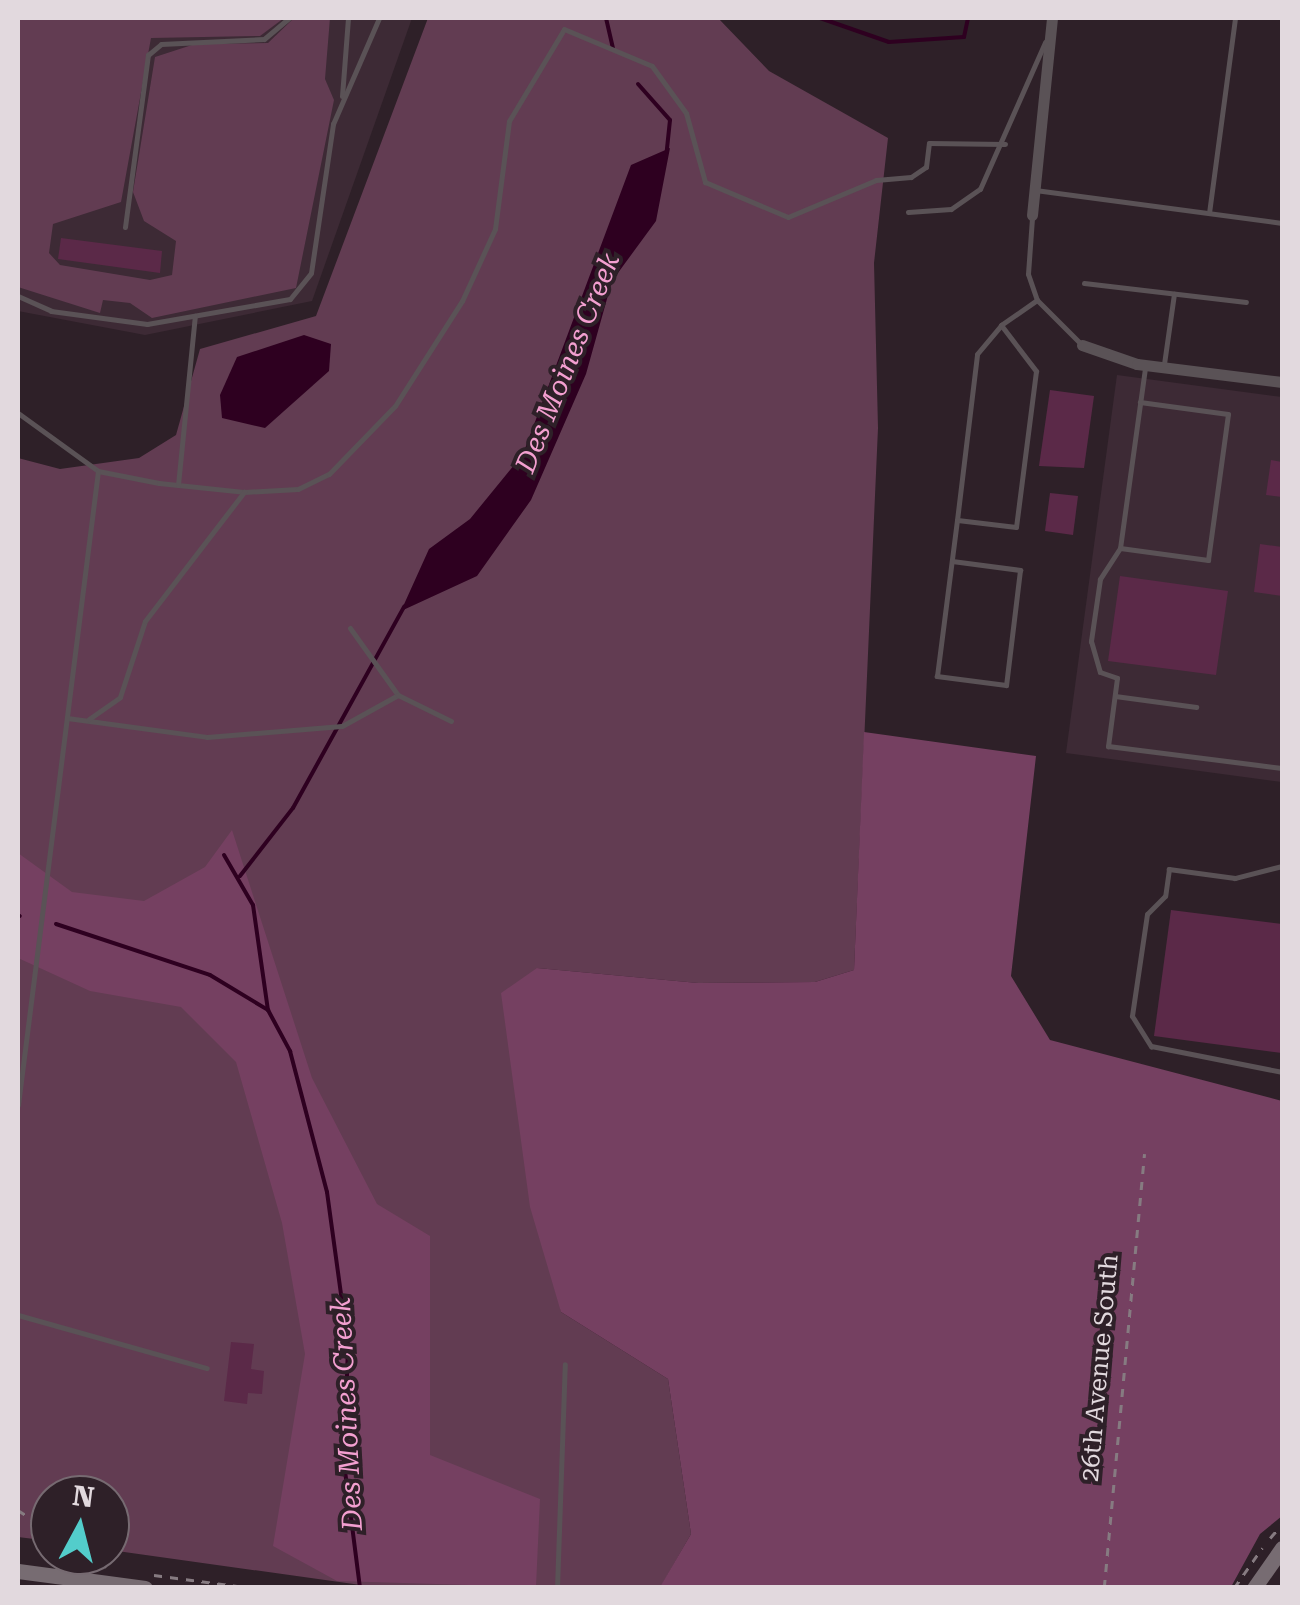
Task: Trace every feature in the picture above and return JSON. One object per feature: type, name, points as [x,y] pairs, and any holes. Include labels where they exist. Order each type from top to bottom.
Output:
[{"type":"main road","points":[[1254,1588],[1282,1548]]},
{"type":"main road","points":[[18,1571],[145,1581]]},
{"type":"street","points":[[1032,215],[1052,21]]},
{"type":"street","points":[[1082,346],[1146,365],[1282,382]]},
{"type":"lane","points":[[125,227],[148,55],[160,44],[264,39],[289,18]]},
{"type":"lane","points":[[18,296],[51,311],[148,324],[290,300],[304,288],[342,99],[348,18]]},
{"type":"lane","points":[[342,99],[379,18]]},
{"type":"lane","points":[[1209,213],[1235,18]]},
{"type":"lane","points":[[908,212],[951,209],[980,189],[1005,144],[1052,21]]},
{"type":"lane","points":[[18,413],[98,471],[244,492],[298,489],[328,474],[395,406],[495,228],[509,122],[564,29],[652,66],[686,113],[705,182],[788,217],[876,180],[910,177],[926,166],[930,143],[1005,144]]},
{"type":"lane","points":[[1035,190],[1282,223]]},
{"type":"lane","points":[[1032,215],[1028,274],[1036,300],[1082,346]]},
{"type":"lane","points":[[1084,283],[1246,302]]},
{"type":"lane","points":[[1164,367],[1174,294]]},
{"type":"lane","points":[[952,561],[1020,570],[1006,685],[938,676],[977,354],[1001,325],[1036,300]]},
{"type":"lane","points":[[178,485],[195,316]]},
{"type":"lane","points":[[957,520],[1016,528],[1036,371],[1001,325]]},
{"type":"lane","points":[[1146,365],[1120,548],[1100,579],[1091,640],[1100,672],[1117,678],[1108,746],[1282,768]]},
{"type":"lane","points":[[1120,548],[1208,560],[1213,525],[1228,414],[1140,402]]},
{"type":"lane","points":[[18,1106],[98,471]]},
{"type":"lane","points":[[88,720],[120,698],[145,622],[244,492]]},
{"type":"lane","points":[[350,628],[398,695],[451,722]]},
{"type":"lane","points":[[66,718],[207,736],[342,726],[398,695]]},
{"type":"lane","points":[[1114,696],[1196,707]]},
{"type":"lane","points":[[1282,866],[1235,878],[1169,869],[1166,896],[1147,914],[1132,1016],[1151,1046],[1282,1072]]},
{"type":"lane","points":[[18,1314],[207,1368]]},
{"type":"lane","points":[[557,1588],[566,1364]]},
{"type":"path","name":"26th Avenue South","points":[[1104,1588],[1144,1154]]},
{"type":"path","points":[[1234,1588],[1282,1524]]},
{"type":"path","points":[[145,1581],[252,1588]]},
{"type":"shaded area","points":[[18,18],[412,18],[312,301],[145,335],[18,311]]},
{"type":"shaded area","points":[[18,18],[284,18],[260,36],[151,38],[121,202],[53,224],[49,253],[60,265],[150,280],[172,275],[176,241],[144,221],[133,192],[155,57],[195,44],[268,43],[294,18],[330,18],[325,79],[334,100],[296,288],[152,318],[130,303],[103,300],[100,313],[18,287]]},
{"type":"shaded area","points":[[428,18],[718,18],[769,71],[888,138],[874,263],[878,428],[854,970],[815,982],[698,983],[537,968],[561,1312],[668,1379],[691,1534],[660,1588],[382,1588],[130,1553],[130,1475],[30,1475],[30,1538],[18,1537],[18,458],[60,469],[139,458],[176,435],[200,349],[316,316]]},
{"type":"shaded area","points":[[1117,375],[1282,397],[1282,782],[1066,753]]},
{"type":"shaded area","points":[[864,732],[1036,756],[1011,976],[1050,1040],[1282,1101],[1282,1516],[1260,1534],[1231,1587],[660,1587],[691,1534],[668,1379],[561,1312],[530,1207],[501,993],[537,968],[698,983],[815,982],[854,970]]},
{"type":"shaded area","points":[[232,830],[312,1078],[377,1204],[430,1236],[430,1455],[540,1499],[536,1587],[337,1581],[273,1546],[305,1354],[282,1223],[236,1062],[181,1007],[90,991],[18,958],[18,853],[72,892],[144,901],[205,867]]},
{"type":"water","points":[[670,148],[656,221],[612,281],[586,374],[531,500],[477,576],[401,611],[429,549],[470,519],[523,454],[631,165]]},
{"type":"water","points":[[304,335],[331,344],[329,371],[265,428],[222,418],[220,395],[237,357]]},
{"type":"building","points":[[61,238],[162,251],[160,273],[58,259]]},
{"type":"building","points":[[1050,390],[1094,396],[1084,468],[1039,466]]},
{"type":"building","points":[[1271,460],[1282,462],[1282,497],[1266,495]]},
{"type":"building","points":[[1050,493],[1078,496],[1073,535],[1045,531]]},
{"type":"building","points":[[1260,544],[1282,547],[1282,596],[1254,592]]},
{"type":"building","points":[[1120,576],[1228,591],[1216,675],[1108,661]]},
{"type":"building","points":[[1171,910],[1282,924],[1282,1053],[1154,1036]]},
{"type":"building","points":[[231,1342],[254,1344],[251,1369],[264,1371],[262,1394],[248,1393],[247,1404],[224,1401]]},
{"type":"waterway","name":"Des Moines Creek","points":[[606,18],[613,48]]},
{"type":"waterway","name":"Des Moines Creek","points":[[820,18],[889,42],[964,37],[968,18]]},
{"type":"waterway","name":"Des Moines Creek","points":[[638,84],[670,120],[667,151]]},
{"type":"waterway","name":"Des Moines Creek","points":[[240,876],[293,808],[404,607]]},
{"type":"waterway","name":"Des Moines Creek","points":[[224,855],[253,905],[268,1010],[290,1051],[327,1192],[348,1346],[344,1463],[360,1588]]},
{"type":"waterway","name":"Des Moines Creek","points":[[56,924],[210,975],[268,1010]]}]
